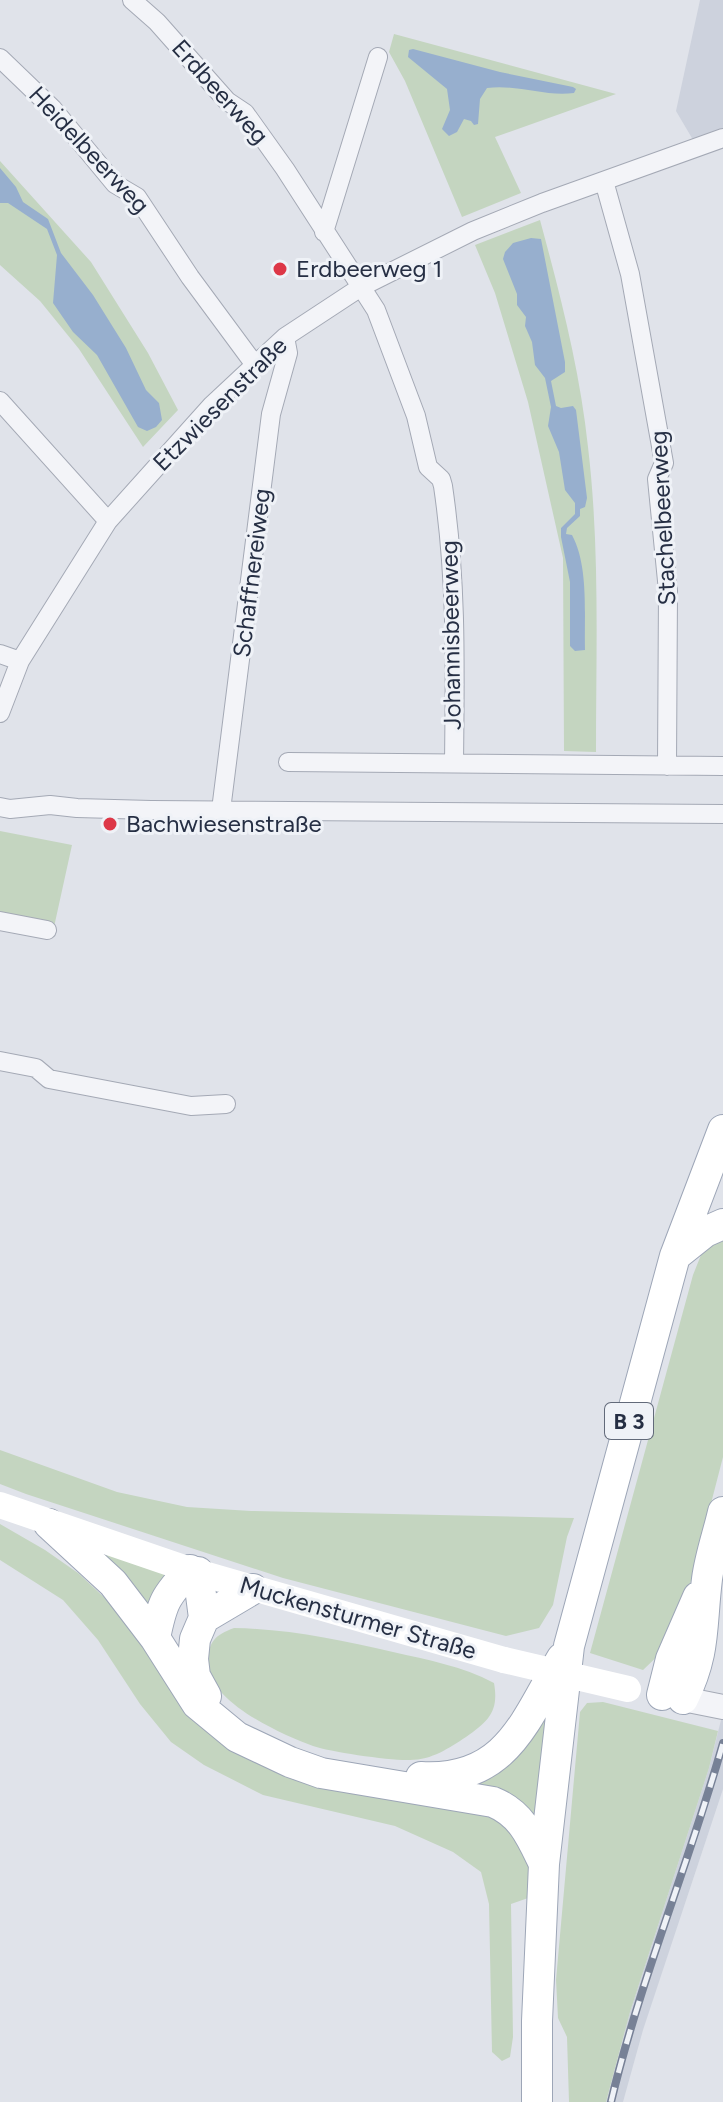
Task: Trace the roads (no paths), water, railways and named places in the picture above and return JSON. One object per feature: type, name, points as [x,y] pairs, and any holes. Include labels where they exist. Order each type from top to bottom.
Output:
[{"type":"main road","name":"B 3","points":[[537,2102],[544,1864],[569,1646],[675,1256],[723,1130]]},
{"type":"main road","points":[[675,1256],[705,1232],[723,1224]]},
{"type":"main road","name":"Muckensturmer Straße","points":[[0,1505],[49,1524],[253,1589],[504,1660],[673,1697]]},
{"type":"main road","points":[[673,1697],[696,1673],[702,1646],[707,1577],[723,1512]]},
{"type":"main road","points":[[49,1524],[113,1583],[155,1638],[197,1704],[237,1737],[321,1773],[493,1802],[519,1817],[544,1864]]},
{"type":"main road","points":[[155,1638],[161,1607],[171,1590],[194,1571],[204,1618],[195,1639],[195,1676],[212,1704],[226,1718],[294,1754],[325,1763],[407,1776],[453,1776],[488,1764],[509,1747],[527,1724],[569,1646]]},
{"type":"main road","points":[[673,1697],[671,1659],[707,1577]]},
{"type":"main road","points":[[204,1618],[253,1589]]},
{"type":"main road","points":[[702,1646],[723,1676]]},
{"type":"street","name":"Erdbeerweg","points":[[132,0],[157,22],[227,101],[245,113],[361,287]]},
{"type":"street","points":[[324,232],[378,57]]},
{"type":"street","name":"Heidelbeerweg","points":[[0,58],[53,109],[115,184],[137,197],[190,277],[255,365]]},
{"type":"street","name":"Etzwiesenstraße","points":[[0,713],[20,661],[108,521],[184,434],[285,337],[361,287],[473,231],[723,138]]},
{"type":"street","name":"Stachelbeerweg","points":[[604,181],[633,287],[664,463],[657,479],[668,591],[667,766]]},
{"type":"street","name":"Johannisbeerweg","points":[[361,287],[376,310],[396,357],[416,416],[428,467],[441,479],[443,486],[455,600],[454,763]]},
{"type":"street","name":"Schaffnereiweg","points":[[221,810],[271,414],[288,353],[285,337]]},
{"type":"street","points":[[0,401],[108,521]]},
{"type":"street","points":[[0,654],[20,661]]},
{"type":"street","name":"Johannisbeerweg","points":[[288,762],[667,766]]},
{"type":"street","points":[[667,766],[723,766]]},
{"type":"street","points":[[0,807],[50,805],[221,810],[723,814]]},
{"type":"street","points":[[0,921],[47,930]]},
{"type":"street","points":[[0,1061],[36,1068],[49,1079],[191,1106],[226,1104]]},
{"type":"street","name":"Muckensturmer Straße","points":[[673,1697],[723,1707]]},
{"type":"water","points":[[409,50],[576,89],[574,93],[563,94],[487,88],[480,99],[478,124],[464,119],[457,132],[449,136],[442,129],[450,110],[447,89],[408,57]]},
{"type":"water","points":[[0,168],[16,187],[23,202],[48,219],[61,253],[93,295],[126,348],[146,390],[159,403],[162,420],[156,427],[147,431],[138,427],[97,355],[73,332],[53,303],[57,255],[47,229],[8,203],[0,203]]},
{"type":"water","points":[[531,238],[541,239],[565,362],[565,372],[551,381],[556,406],[573,406],[576,410],[587,498],[585,507],[580,509],[580,516],[567,528],[566,534],[572,535],[581,561],[585,650],[575,651],[570,646],[570,582],[561,537],[561,528],[575,514],[575,503],[565,490],[559,452],[548,426],[551,407],[545,378],[535,365],[532,342],[525,326],[526,317],[517,305],[517,294],[503,259],[513,243]]},
{"type":"railway","points":[[611,2102],[636,2011],[723,1743]]},
{"type":"place","name":"Erdbeerweg 1","points":[[280,269]]},
{"type":"place","name":"Bachwiesenstraße","points":[[110,824]]}]
